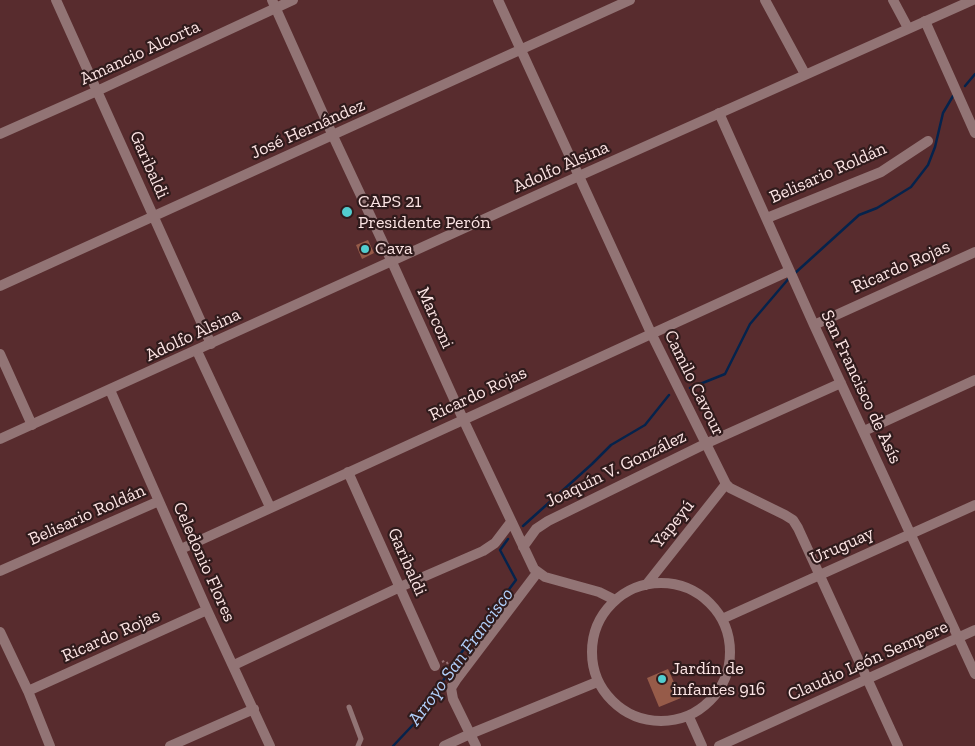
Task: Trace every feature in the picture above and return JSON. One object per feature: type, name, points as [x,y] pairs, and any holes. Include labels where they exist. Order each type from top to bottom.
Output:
[{"type":"street","name":"Garibaldi","points":[[56,0],[211,344]]},
{"type":"street","name":"Amancio Alcorta","points":[[0,134],[97,91],[274,4],[293,0]]},
{"type":"street","name":"Camilo Cavour","points":[[498,0],[651,333],[726,484]]},
{"type":"street","name":"José Hernández","points":[[0,286],[630,0]]},
{"type":"street","points":[[765,0],[805,74]]},
{"type":"street","points":[[893,0],[908,28]]},
{"type":"street","name":"Adolfo Alsina","points":[[0,439],[805,74],[973,0]]},
{"type":"street","name":"Marconi","points":[[274,4],[463,419],[511,522],[538,572]]},
{"type":"street","points":[[925,21],[974,130]]},
{"type":"street","name":"San Francisco de Asís","points":[[719,113],[791,275],[975,674]]},
{"type":"street","name":"Belisario Roldán","points":[[767,218],[881,172],[928,141]]},
{"type":"street","name":"Ricardo Rojas","points":[[814,325],[975,252]]},
{"type":"street","name":"Ricardo Rojas","points":[[181,548],[651,333],[791,275]]},
{"type":"street","points":[[197,351],[270,507]]},
{"type":"street","points":[[0,354],[32,425]]},
{"type":"street","points":[[864,431],[975,380]]},
{"type":"street","name":"Joaquín V. González","points":[[523,546],[536,529],[548,521],[705,444],[842,383]]},
{"type":"street","name":"Celedonio Flores","points":[[110,390],[207,610],[270,746]]},
{"type":"street","name":"Garibaldi","points":[[348,472],[436,666]]},
{"type":"street","points":[[726,484],[730,488],[793,520],[820,574],[898,746]]},
{"type":"street","name":"Yapeyú","points":[[646,584],[726,484]]},
{"type":"street","name":"Belisario Roldán","points":[[0,571],[159,501]]},
{"type":"street","name":"Uruguay","points":[[722,619],[975,505]]},
{"type":"street","points":[[234,665],[400,586],[490,547],[511,522]]},
{"type":"street","points":[[476,746],[453,699],[452,688],[456,680],[538,572],[545,577],[599,592],[615,600]]},
{"type":"street","points":[[666,583],[688,588],[708,601],[722,619],[729,640],[730,662],[723,684],[710,702],[689,717],[670,721],[648,721],[627,714],[610,700],[597,682],[592,664],[591,645],[596,626],[605,610],[615,600],[630,590],[646,584],[666,583]]},
{"type":"street","name":"Ricardo Rojas","points":[[28,691],[207,610]]},
{"type":"street","name":"Claudio León Sempere","points":[[719,746],[975,630]]},
{"type":"street","points":[[1,638],[28,691],[50,746]]},
{"type":"street","points":[[444,746],[597,682]]},
{"type":"street","points":[[170,746],[254,709]]},
{"type":"street","points":[[689,717],[702,746]]},
{"type":"lane","points":[[349,707],[361,739],[358,746]]},
{"type":"path","points":[[446,660],[452,674]]},
{"type":"building","name":"Cava","points":[[368,240],[374,253],[362,259],[356,245]]},
{"type":"building","points":[[668,669],[681,698],[659,707],[647,678]]},
{"type":"waterway","name":"Arroyo San Francisco","points":[[965,86],[975,74]]},
{"type":"waterway","name":"Arroyo San Francisco","points":[[794,274],[859,215],[877,208],[911,187],[928,165],[935,147],[943,113],[953,96]]},
{"type":"waterway","name":"Arroyo San Francisco","points":[[690,388],[725,374],[750,324],[790,277]]},
{"type":"waterway","name":"Arroyo San Francisco","points":[[523,526],[611,445],[645,425],[669,395]]},
{"type":"waterway","name":"Arroyo San Francisco","points":[[393,746],[426,711],[452,665],[516,580],[500,550],[508,539]]},
{"type":"place","name":"CAPS 21 Presidente Perón","points":[[347,212]]},
{"type":"place","name":"Cava","points":[[365,249]]},
{"type":"place","name":"Jardín de infantes 916","points":[[662,679]]}]
